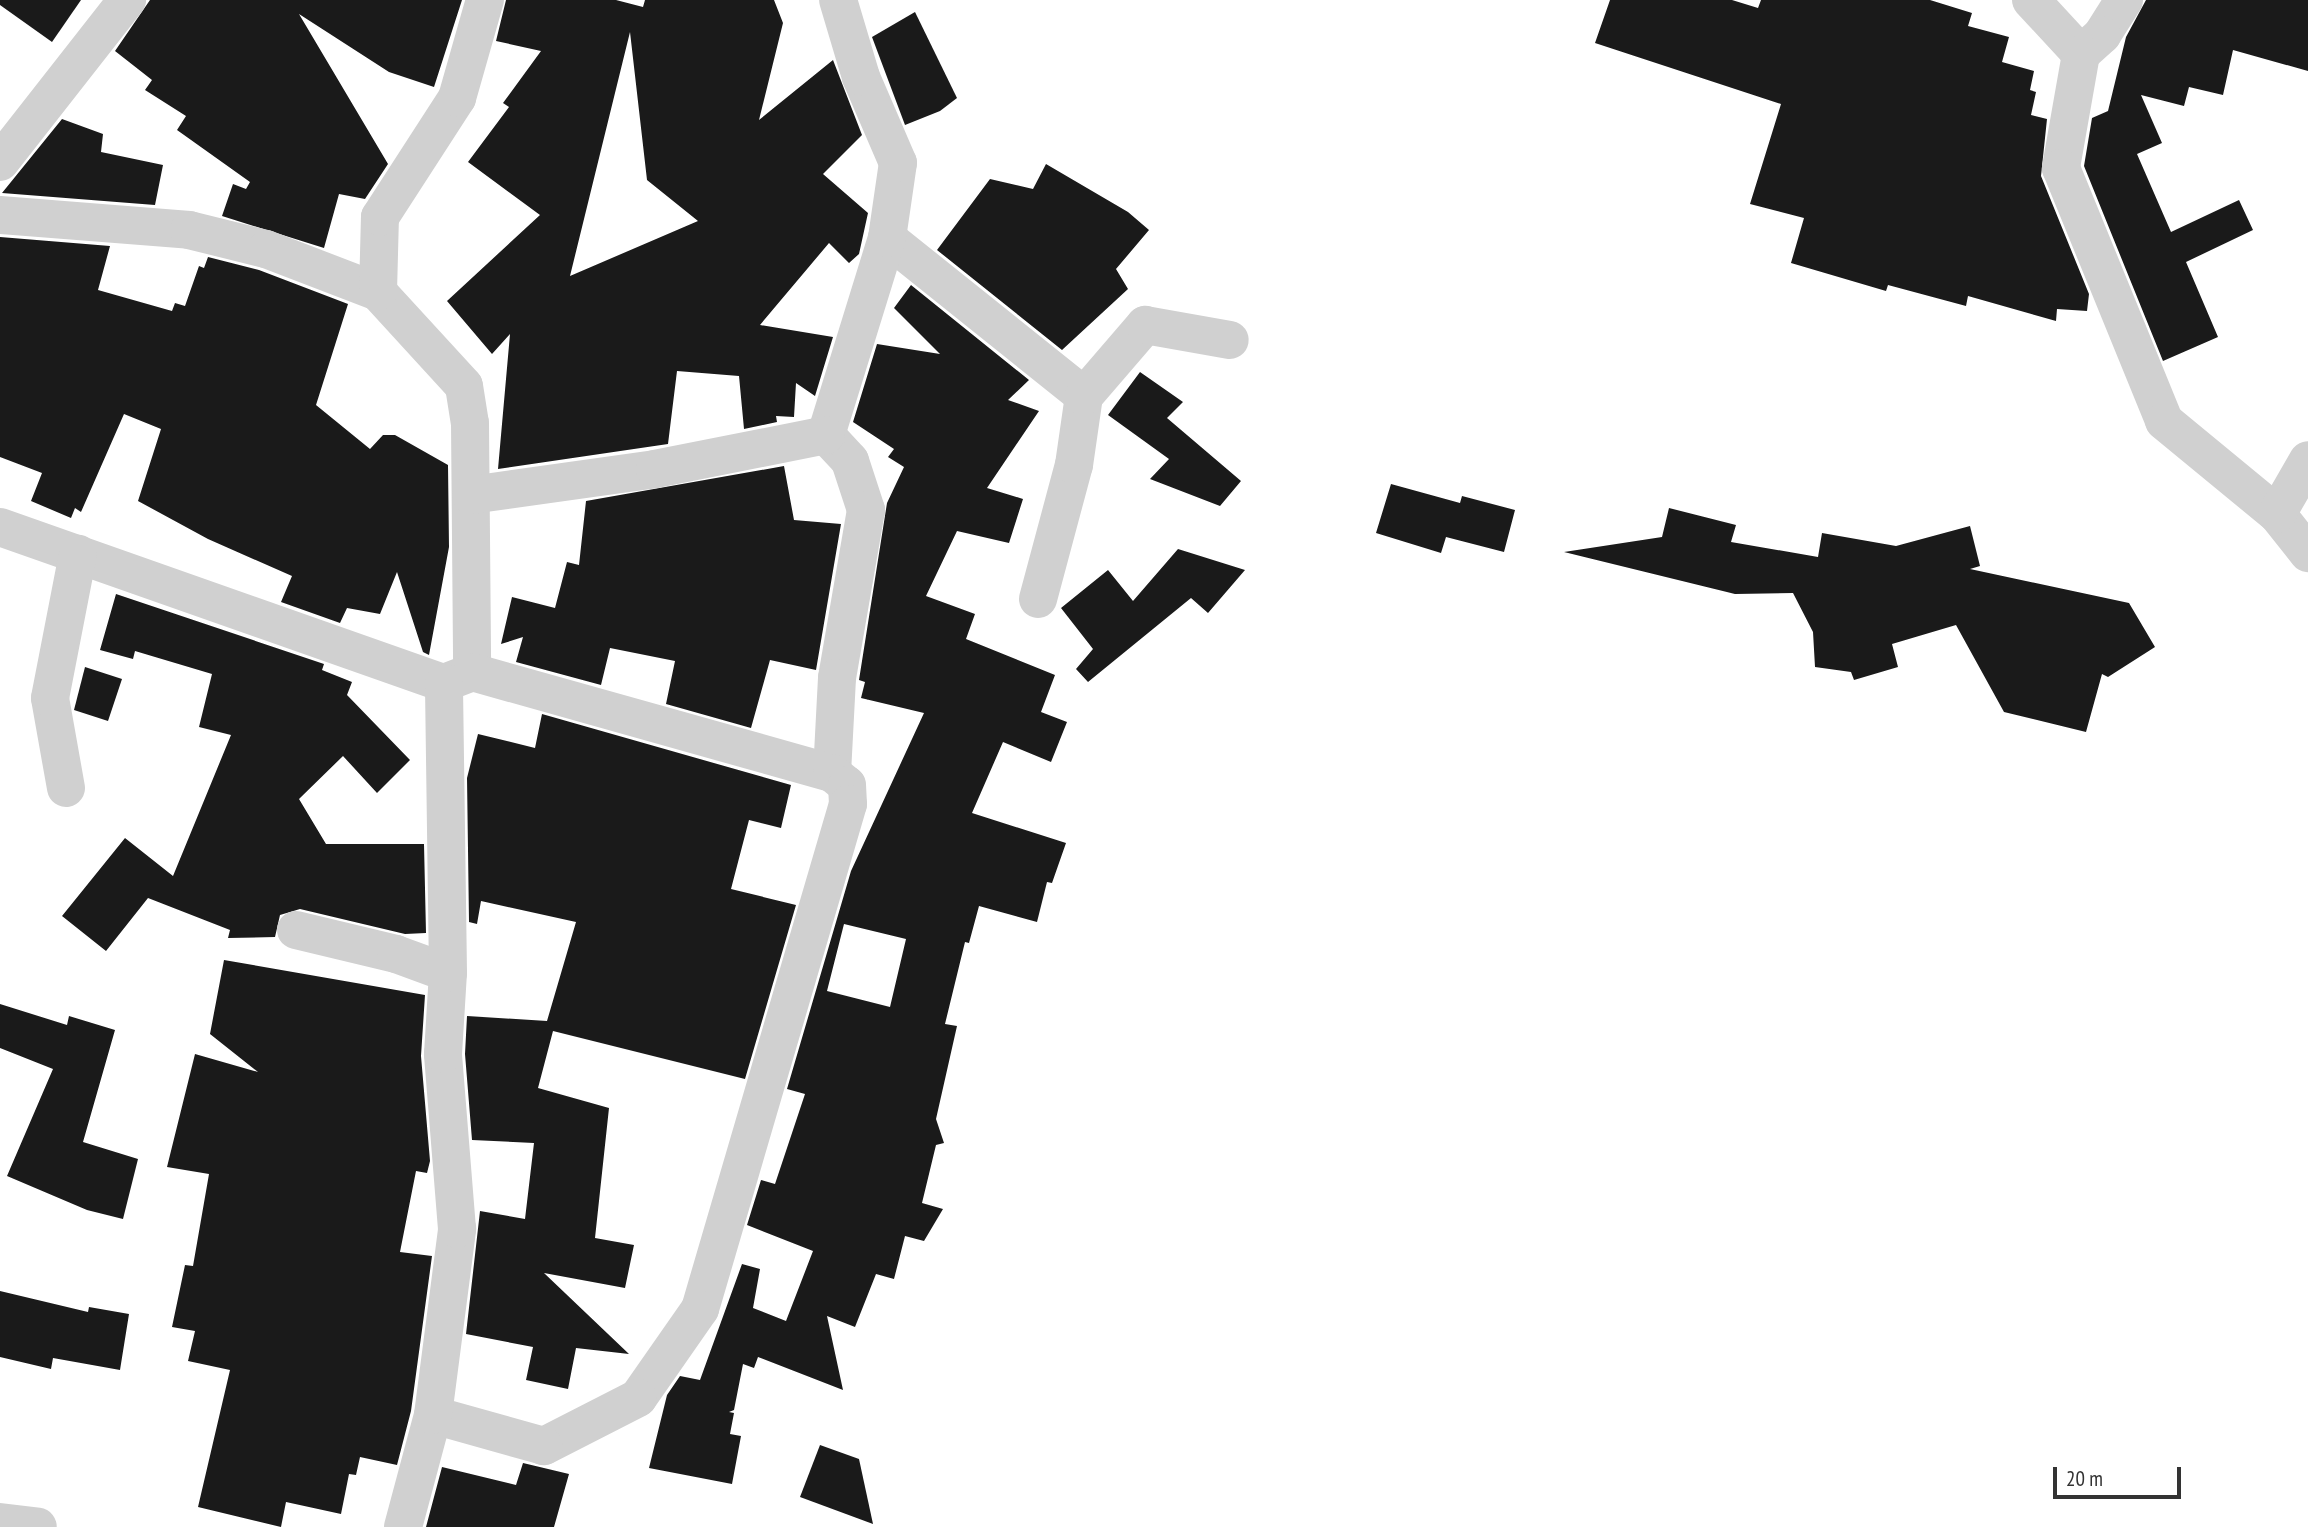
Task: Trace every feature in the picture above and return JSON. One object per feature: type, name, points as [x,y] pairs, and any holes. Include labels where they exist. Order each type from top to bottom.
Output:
[{"type":"street","points":[[0,162],[127,0]]},
{"type":"street","points":[[378,292],[380,217],[457,98],[485,0]]},
{"type":"street","points":[[825,435],[887,238],[898,163],[854,90],[838,0]]},
{"type":"street","points":[[2031,0],[2081,54]]},
{"type":"street","points":[[2124,0],[2102,35],[2081,54],[2061,168],[2164,421],[2277,514],[2308,553]]},
{"type":"street","points":[[0,215],[189,230],[267,249],[378,292],[464,386],[470,424],[471,495],[458,677],[443,1054],[457,1229],[433,1415],[402,1527]]},
{"type":"street","points":[[887,238],[1084,396]]},
{"type":"street","points":[[1038,599],[1074,465],[1084,396],[1144,325],[1230,340]]},
{"type":"street","points":[[471,495],[656,469],[825,435]]},
{"type":"street","points":[[825,435],[850,461],[866,510],[837,678],[832,773]]},
{"type":"street","points":[[2277,514],[2308,460]]},
{"type":"street","points":[[0,527],[458,677],[832,773],[847,785],[848,804],[700,1309],[638,1398],[544,1446],[433,1415]]},
{"type":"street","points":[[66,788],[50,698],[78,554]]},
{"type":"street","points":[[296,930],[396,954],[448,973]]},
{"type":"street","points":[[0,1522],[38,1527]]},
{"type":"building","points":[[0,0],[81,0],[52,42],[0,5]]},
{"type":"building","points":[[150,0],[462,0],[434,87],[389,72],[299,14],[388,164],[365,199],[339,194],[324,248],[222,216],[233,184],[246,189],[250,182],[177,130],[186,116],[145,90],[152,80],[115,51]]},
{"type":"building","points":[[506,0],[616,0],[643,7],[645,0],[774,0],[783,23],[759,120],[833,60],[862,135],[823,174],[868,213],[859,254],[849,263],[829,243],[760,325],[833,337],[815,396],[796,383],[794,417],[776,416],[777,422],[744,429],[739,376],[677,371],[668,444],[498,469],[510,334],[492,354],[447,301],[540,215],[468,162],[509,107],[503,103],[541,51],[496,41]],"holes":[[[630,32],[647,180],[698,221],[570,276]]]},
{"type":"building","points":[[1610,0],[1732,0],[1758,8],[1761,0],[1930,0],[1972,13],[1968,26],[2009,37],[2002,62],[2034,71],[2030,90],[2036,92],[2031,115],[2047,119],[2041,176],[2089,294],[2087,311],[2057,309],[2056,321],[1968,296],[1966,306],[1888,285],[1886,291],[1791,263],[1804,218],[1750,204],[1781,104],[1595,43]]},
{"type":"building","points":[[2146,0],[2308,0],[2308,71],[2233,50],[2223,95],[2189,87],[2184,106],[2141,95],[2162,143],[2137,154],[2171,232],[2239,200],[2253,230],[2186,262],[2218,337],[2163,361],[2084,166],[2092,118],[2108,111],[2126,37]]},
{"type":"building","points":[[915,12],[957,98],[940,111],[905,125],[872,37]]},
{"type":"building","points":[[62,119],[103,134],[101,152],[163,165],[155,205],[2,193]]},
{"type":"building","points":[[1046,164],[1128,212],[1149,230],[1116,269],[1128,289],[1062,350],[937,250],[990,179],[1033,189]]},
{"type":"building","points":[[0,237],[110,246],[98,290],[172,311],[175,303],[185,306],[199,266],[204,268],[208,257],[259,270],[348,304],[316,405],[370,449],[383,435],[395,435],[448,465],[449,547],[429,655],[423,652],[397,572],[380,614],[347,608],[340,623],[281,602],[292,576],[208,539],[138,501],[161,429],[124,414],[81,512],[75,508],[71,518],[31,501],[42,473],[0,457]]},
{"type":"building","points":[[911,285],[1029,380],[1008,400],[1039,411],[987,488],[1023,499],[1009,543],[957,531],[926,596],[975,614],[966,639],[1055,675],[1041,712],[1067,722],[1051,762],[1003,742],[972,813],[1066,843],[1052,883],[1047,882],[1037,922],[979,906],[969,943],[965,942],[945,1024],[957,1026],[936,1119],[944,1143],[936,1145],[922,1203],[943,1209],[924,1241],[905,1236],[894,1279],[876,1274],[855,1327],[827,1316],[843,1390],[758,1357],[754,1368],[743,1364],[734,1410],[729,1412],[734,1413],[730,1434],[741,1436],[732,1484],[649,1468],[667,1395],[680,1376],[700,1380],[742,1264],[760,1269],[753,1308],[786,1321],[813,1251],[747,1225],[761,1180],[775,1184],[805,1094],[787,1089],[851,871],[924,713],[861,698],[865,682],[859,680],[887,503],[904,467],[888,457],[894,449],[853,422],[877,344],[940,354],[894,308]],"holes":[[[844,924],[906,939],[890,1007],[827,991]]]},
{"type":"building","points":[[1140,372],[1183,402],[1167,418],[1241,481],[1220,506],[1150,479],[1169,459],[1108,415]]},
{"type":"building","points":[[784,466],[794,520],[841,524],[816,670],[770,660],[751,728],[666,704],[675,661],[610,648],[601,685],[516,662],[523,637],[501,644],[512,597],[555,608],[567,562],[579,565],[586,501]]},
{"type":"building","points":[[1391,484],[1460,503],[1462,496],[1515,510],[1504,552],[1446,537],[1441,553],[1376,533]]},
{"type":"building","points":[[1669,508],[1736,525],[1731,542],[1818,557],[1822,533],[1896,546],[1970,526],[1980,566],[1970,569],[2129,603],[2155,647],[2108,677],[2102,674],[2086,732],[2004,712],[1956,625],[1892,644],[1898,667],[1854,680],[1851,672],[1815,667],[1813,632],[1793,593],[1735,594],[1564,552],[1662,537]]},
{"type":"building","points":[[1178,549],[1245,570],[1208,613],[1191,598],[1088,682],[1076,669],[1093,649],[1061,608],[1108,570],[1133,601]]},
{"type":"building","points":[[116,594],[324,664],[322,670],[352,682],[347,695],[410,760],[377,793],[343,756],[299,799],[326,844],[424,844],[426,933],[405,934],[300,909],[280,915],[275,937],[228,938],[230,930],[148,898],[106,951],[62,916],[125,838],[173,876],[231,735],[199,727],[212,674],[135,651],[133,659],[100,650]]},
{"type":"building","points":[[85,667],[122,679],[108,721],[74,710]]},
{"type":"building","points":[[542,714],[791,785],[781,828],[749,820],[731,889],[796,905],[745,1079],[553,1031],[538,1088],[609,1108],[595,1238],[634,1245],[625,1288],[544,1273],[629,1354],[576,1348],[568,1389],[526,1380],[533,1347],[466,1334],[480,1211],[525,1219],[534,1143],[472,1140],[465,1054],[467,1016],[547,1021],[576,922],[481,901],[477,924],[469,922],[467,778],[478,734],[535,748]]},
{"type":"building","points":[[224,960],[425,995],[421,1056],[430,1161],[427,1173],[416,1171],[400,1252],[432,1256],[411,1411],[397,1465],[360,1457],[356,1475],[349,1474],[341,1514],[286,1502],[281,1527],[198,1507],[230,1370],[188,1361],[195,1331],[172,1327],[185,1265],[193,1266],[209,1174],[167,1167],[195,1054],[258,1072],[210,1034]]},
{"type":"building","points":[[0,1004],[67,1025],[69,1016],[115,1030],[83,1142],[138,1159],[123,1219],[87,1210],[7,1176],[53,1069],[0,1048]]},
{"type":"building","points":[[0,1291],[88,1312],[89,1307],[129,1314],[120,1370],[53,1358],[51,1369],[0,1357]]},
{"type":"building","points":[[820,1445],[859,1459],[873,1524],[800,1497]]},
{"type":"building","points":[[523,1463],[569,1474],[554,1527],[426,1527],[442,1467],[516,1485]]}]
